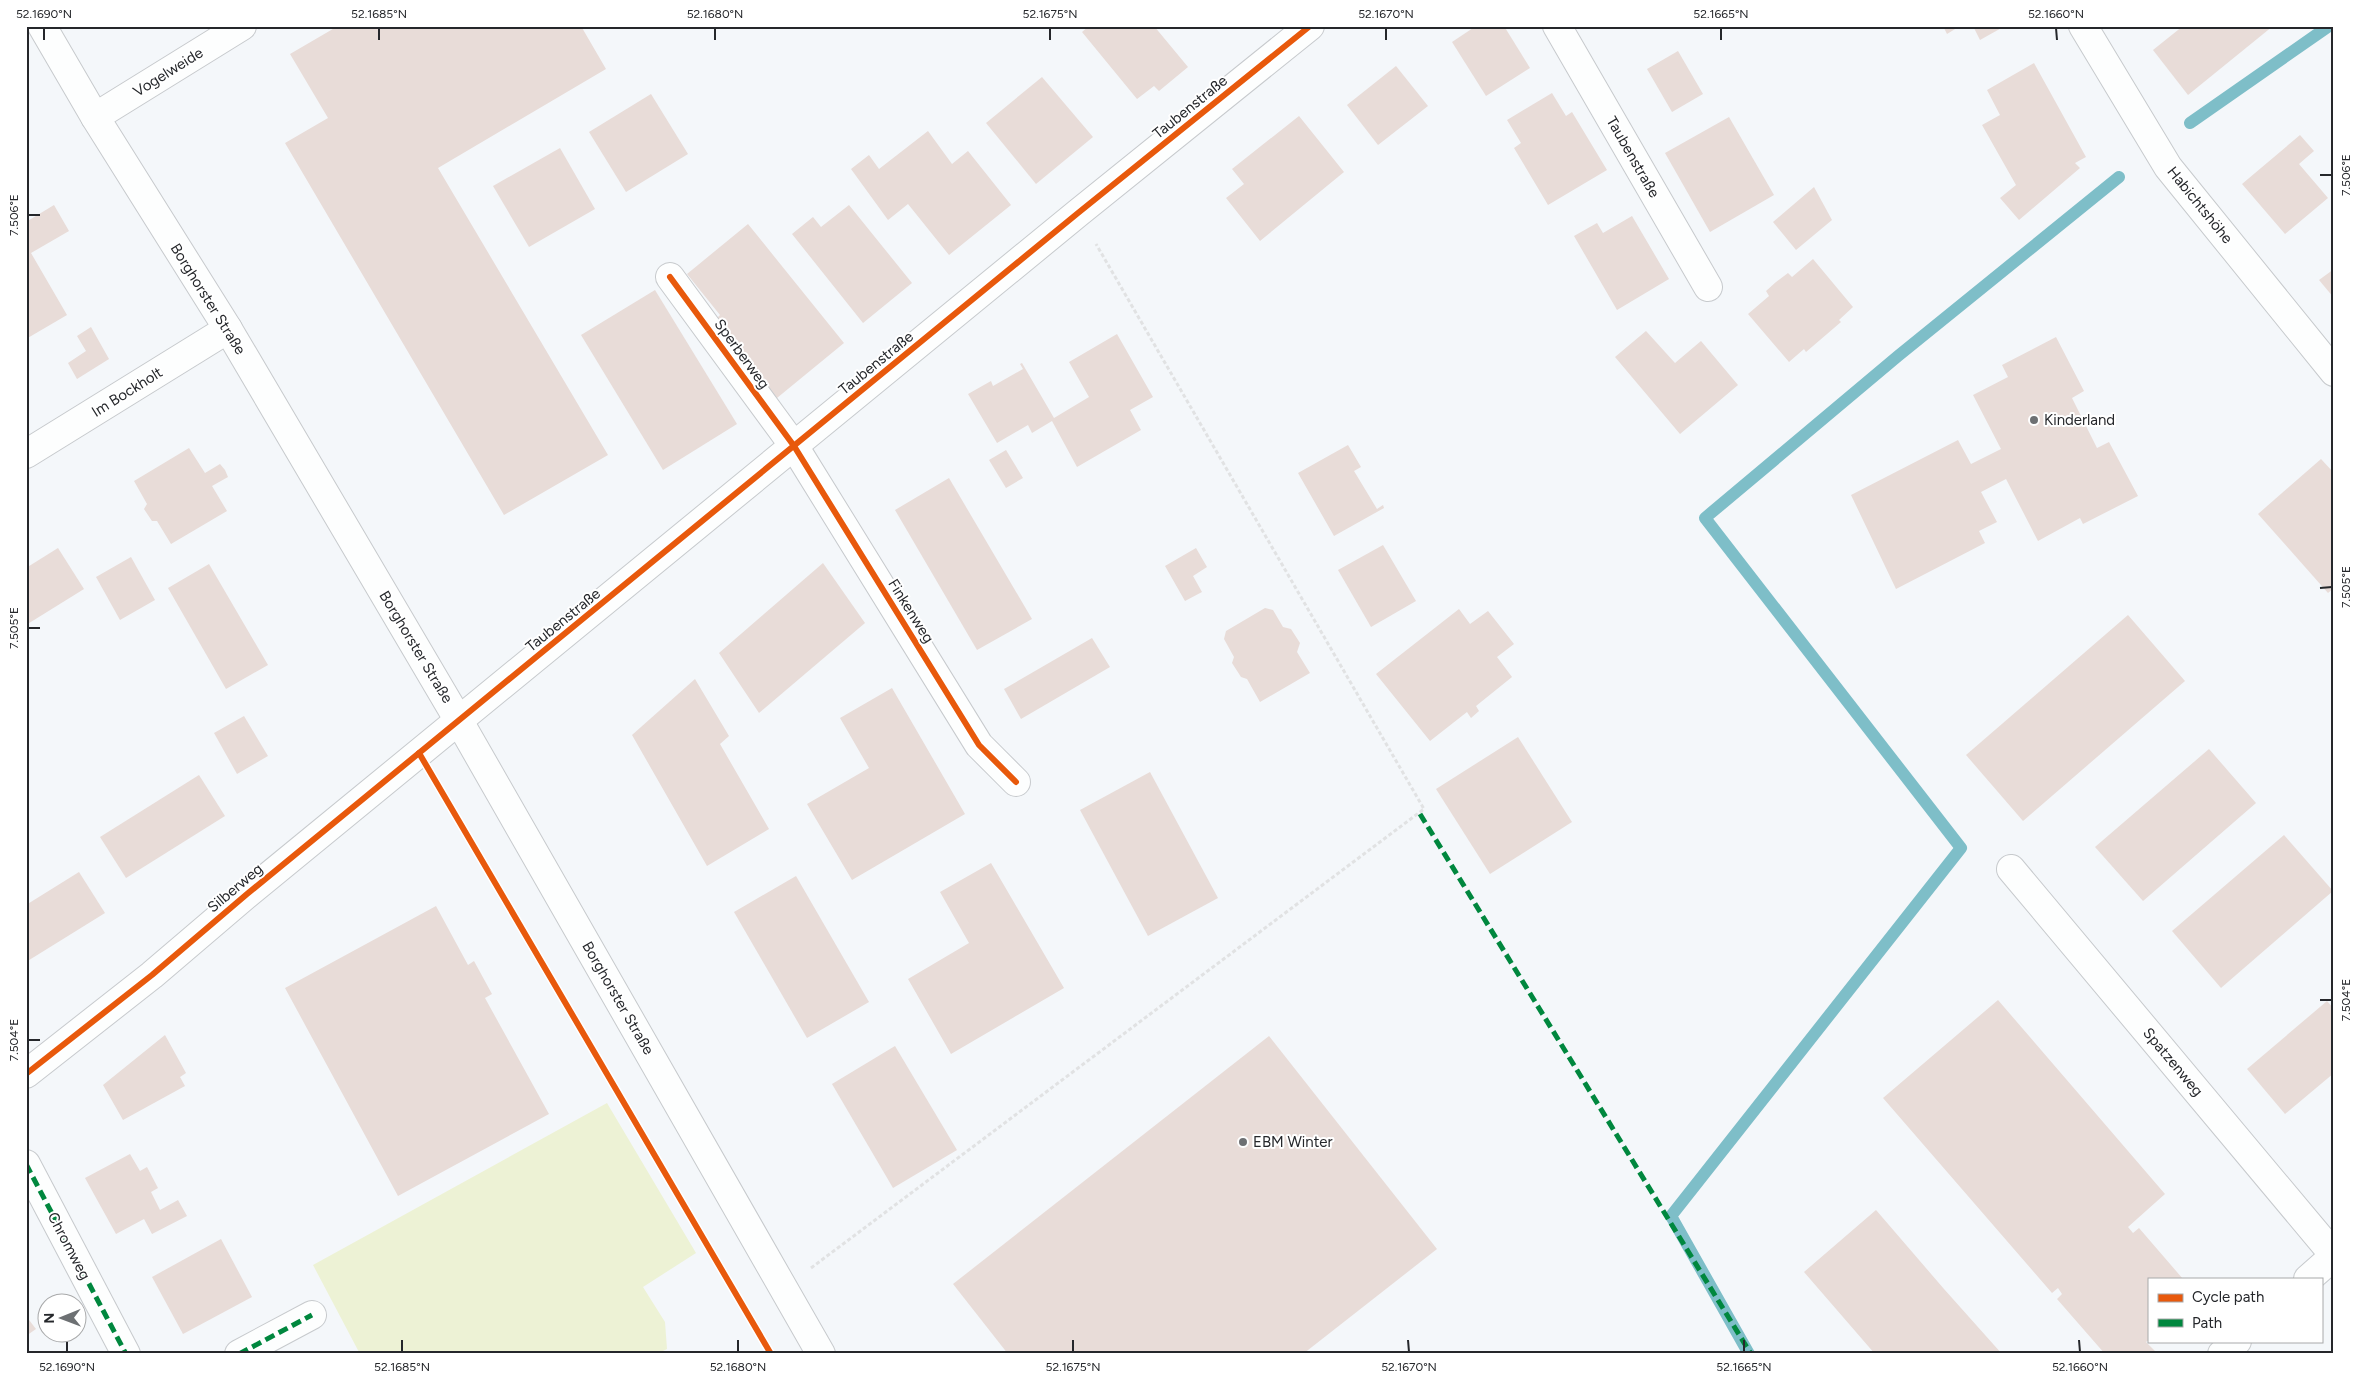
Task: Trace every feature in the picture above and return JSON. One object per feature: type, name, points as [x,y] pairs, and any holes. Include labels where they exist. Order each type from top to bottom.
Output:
[{"type":"street","name":"Borghorster Straße","points":[[42,26],[95,117],[228,329],[459,721],[820,1354]]},
{"type":"street","name":"Vogelweide","points":[[95,117],[242,26]]},
{"type":"street","name":"Taubenstraße","points":[[459,721],[1078,213],[1310,26]]},
{"type":"street","name":"Taubenstraße","points":[[1557,26],[1708,287]]},
{"type":"street","name":"Habichtshöhe","points":[[2084,26],[2168,167],[2334,372]]},
{"type":"street","name":"Sperberweg","points":[[670,277],[794,446]]},
{"type":"street","name":"Im Bockholt","points":[[26,454],[228,329]]},
{"type":"street","name":"Finkenweg","points":[[794,446],[979,745],[1016,782]]},
{"type":"street","name":"Silberweg","points":[[26,1074],[152,975],[247,894],[459,721]]},
{"type":"street","name":"Spatzenweg","points":[[2011,869],[2334,1256],[2309,1278]]},
{"type":"street","name":"Chromweg","points":[[26,1164],[126,1354]]},
{"type":"street","points":[[239,1354],[312,1315]]},
{"type":"street","points":[[2222,1354],[2235,1342]]},
{"type":"path","points":[[782,1290],[1424,809],[1078,213]]},
{"type":"green space","points":[[607,1103],[696,1253],[643,1287],[665,1322],[667,1349],[657,1354],[360,1354],[313,1265]]},
{"type":"building","points":[[338,26],[581,26],[606,69],[438,168],[608,455],[504,515],[285,143],[328,118],[290,54]]},
{"type":"building","points":[[1089,26],[1154,26],[1188,67],[1159,91],[1154,86],[1137,99],[1082,32]]},
{"type":"building","points":[[1476,26],[1504,26],[1530,68],[1486,96],[1452,42]]},
{"type":"building","points":[[1943,26],[1960,26],[1947,34]]},
{"type":"building","points":[[1973,26],[2005,26],[1980,40]]},
{"type":"building","points":[[2183,26],[2273,26],[2188,95],[2153,50]]},
{"type":"building","points":[[1678,51],[1703,94],[1672,112],[1647,69]]},
{"type":"building","points":[[2034,63],[2086,157],[2075,163],[2080,168],[2019,220],[2000,198],[2016,185],[1982,125],[2000,115],[1987,90]]},
{"type":"building","points":[[1396,66],[1428,106],[1378,145],[1347,105]]},
{"type":"building","points":[[1042,77],[1093,137],[1036,184],[986,123]]},
{"type":"building","points":[[1552,93],[1566,116],[1572,112],[1607,170],[1548,205],[1514,148],[1521,143],[1507,120]]},
{"type":"building","points":[[651,94],[688,154],[626,192],[589,132]]},
{"type":"building","points":[[1299,116],[1344,172],[1260,241],[1226,198],[1244,184],[1232,169]]},
{"type":"building","points":[[1729,117],[1774,195],[1710,232],[1665,153]]},
{"type":"building","points":[[928,131],[952,164],[968,151],[1011,205],[949,255],[908,204],[888,220],[851,169],[869,155],[879,169]]},
{"type":"building","points":[[2300,135],[2314,151],[2299,164],[2328,198],[2285,234],[2242,184]]},
{"type":"building","points":[[560,148],[595,209],[529,247],[493,186]]},
{"type":"building","points":[[1814,187],[1832,220],[1796,250],[1773,222]]},
{"type":"building","points":[[54,205],[69,231],[31,253],[67,315],[26,339],[26,222]]},
{"type":"building","points":[[849,205],[912,283],[863,323],[792,234],[813,217],[821,227]]},
{"type":"building","points":[[1632,216],[1669,279],[1617,310],[1574,236],[1597,223],[1603,233]]},
{"type":"building","points":[[748,224],[844,343],[777,398],[714,321],[720,315],[687,274]]},
{"type":"building","points":[[1813,259],[1853,307],[1839,320],[1841,322],[1806,352],[1804,349],[1789,362],[1748,314],[1769,296],[1766,291],[1776,282],[1788,273],[1792,277]]},
{"type":"building","points":[[2334,269],[2334,298],[2319,280]]},
{"type":"building","points":[[655,290],[737,424],[663,470],[581,335]]},
{"type":"building","points":[[91,327],[109,359],[77,379],[68,363],[86,351],[77,336]]},
{"type":"building","points":[[1646,331],[1675,363],[1701,341],[1738,385],[1680,434],[1615,357]]},
{"type":"building","points":[[1117,334],[1153,397],[1130,410],[1141,430],[1077,467],[1052,421],[1032,433],[1028,425],[997,443],[968,394],[991,381],[993,386],[1023,369],[1020,364],[1022,363],[1054,418],[1089,397],[1069,362]]},
{"type":"building","points":[[2056,337],[2084,391],[2072,398],[2097,448],[2109,442],[2138,496],[2083,524],[2080,518],[2038,541],[2006,479],[1981,492],[1997,522],[1979,531],[1985,543],[1896,589],[1851,495],[1958,440],[1971,464],[2001,449],[1973,395],[2008,377],[2002,365]]},
{"type":"building","points":[[1348,445],[1361,467],[1354,471],[1377,509],[1383,505],[1384,508],[1334,536],[1298,473]]},
{"type":"building","points":[[189,448],[205,473],[220,464],[225,470],[228,477],[212,486],[227,511],[171,544],[157,521],[152,521],[144,509],[147,504],[134,481]]},
{"type":"building","points":[[1006,450],[1023,478],[1006,488],[989,460]]},
{"type":"building","points":[[2321,459],[2334,473],[2334,588],[2328,593],[2258,514]]},
{"type":"building","points":[[949,478],[1032,619],[977,650],[895,510]]},
{"type":"building","points":[[1383,545],[1416,601],[1371,627],[1338,570]]},
{"type":"building","points":[[58,548],[84,589],[26,625],[26,568]]},
{"type":"building","points":[[1196,548],[1207,567],[1193,576],[1202,592],[1185,601],[1165,566]]},
{"type":"building","points":[[131,557],[155,600],[120,620],[96,577]]},
{"type":"building","points":[[823,563],[865,623],[759,713],[719,653]]},
{"type":"building","points":[[209,564],[268,665],[226,689],[168,588]]},
{"type":"building","points":[[1265,608],[1273,610],[1283,627],[1291,629],[1300,643],[1297,652],[1310,673],[1260,702],[1247,679],[1241,677],[1232,663],[1234,657],[1224,639],[1226,631]]},
{"type":"building","points":[[1459,609],[1470,624],[1488,611],[1514,644],[1497,657],[1512,677],[1476,706],[1479,711],[1471,718],[1467,712],[1430,741],[1376,674]]},
{"type":"building","points":[[2128,615],[2185,681],[2023,821],[1966,755]]},
{"type":"building","points":[[1092,638],[1110,667],[1021,719],[1004,689]]},
{"type":"building","points":[[695,679],[729,736],[720,744],[769,829],[707,866],[632,735]]},
{"type":"building","points":[[892,688],[965,814],[852,880],[807,804],[869,768],[840,718]]},
{"type":"building","points":[[244,716],[268,756],[237,774],[214,733]]},
{"type":"building","points":[[1518,737],[1572,822],[1490,874],[1436,789]]},
{"type":"building","points":[[2209,749],[2256,803],[2143,901],[2095,847]]},
{"type":"building","points":[[1150,772],[1218,898],[1148,936],[1080,810]]},
{"type":"building","points":[[199,775],[225,816],[126,878],[100,837]]},
{"type":"building","points":[[2284,835],[2333,891],[2221,988],[2172,931]]},
{"type":"building","points":[[991,863],[1064,988],[951,1054],[908,979],[969,943],[940,892]]},
{"type":"building","points":[[79,872],[105,913],[26,962],[26,905]]},
{"type":"building","points":[[796,876],[869,1002],[807,1038],[734,912]]},
{"type":"building","points":[[436,906],[468,965],[474,961],[492,994],[485,998],[549,1114],[398,1196],[285,988]]},
{"type":"building","points":[[1998,1000],[2165,1194],[2128,1227],[2133,1233],[2139,1228],[2182,1278],[2148,1278],[2148,1341],[2146,1342],[2158,1354],[2105,1354],[2057,1299],[2062,1294],[2058,1288],[2052,1293],[1883,1098]]},
{"type":"building","points":[[2327,1001],[2334,1009],[2334,1073],[2285,1114],[2247,1069]]},
{"type":"building","points":[[165,1035],[186,1073],[180,1077],[185,1086],[123,1120],[103,1085]]},
{"type":"building","name":"EBM Winter","points":[[1269,1036],[1437,1249],[1303,1354],[1008,1354],[953,1284]]},
{"type":"building","points":[[895,1046],[957,1150],[893,1188],[832,1084]]},
{"type":"building","points":[[130,1154],[140,1171],[147,1167],[158,1188],[151,1192],[160,1210],[178,1200],[187,1216],[152,1234],[144,1219],[116,1234],[85,1178]]},
{"type":"building","points":[[1876,1210],[2002,1354],[1875,1354],[1804,1272]]},
{"type":"building","points":[[221,1239],[252,1297],[183,1334],[152,1277]]},
{"type":"building","points":[[26,1316],[36,1329],[26,1336]]},
{"type":"waterway","points":[[2190,123],[2329,26]]},
{"type":"waterway","points":[[1749,1354],[1671,1216],[1961,848],[1705,518],[1898,356],[2119,177]]},
{"type":"marked path","points":[[1420,814],[1751,1354]]},
{"type":"marked path","points":[[26,1164],[126,1354]]},
{"type":"marked path","points":[[239,1354],[312,1315]]},
{"type":"cycle path","points":[[26,1074],[152,975],[247,894],[1078,213],[1310,26]]},
{"type":"cycle path","points":[[670,277],[794,446],[979,745],[1016,782]]},
{"type":"cycle path","points":[[419,753],[771,1354]]},
{"type":"place","name":"Kinderland","points":[[2034,420]]},
{"type":"place","name":"EBM Winter","points":[[1243,1142]]}]
